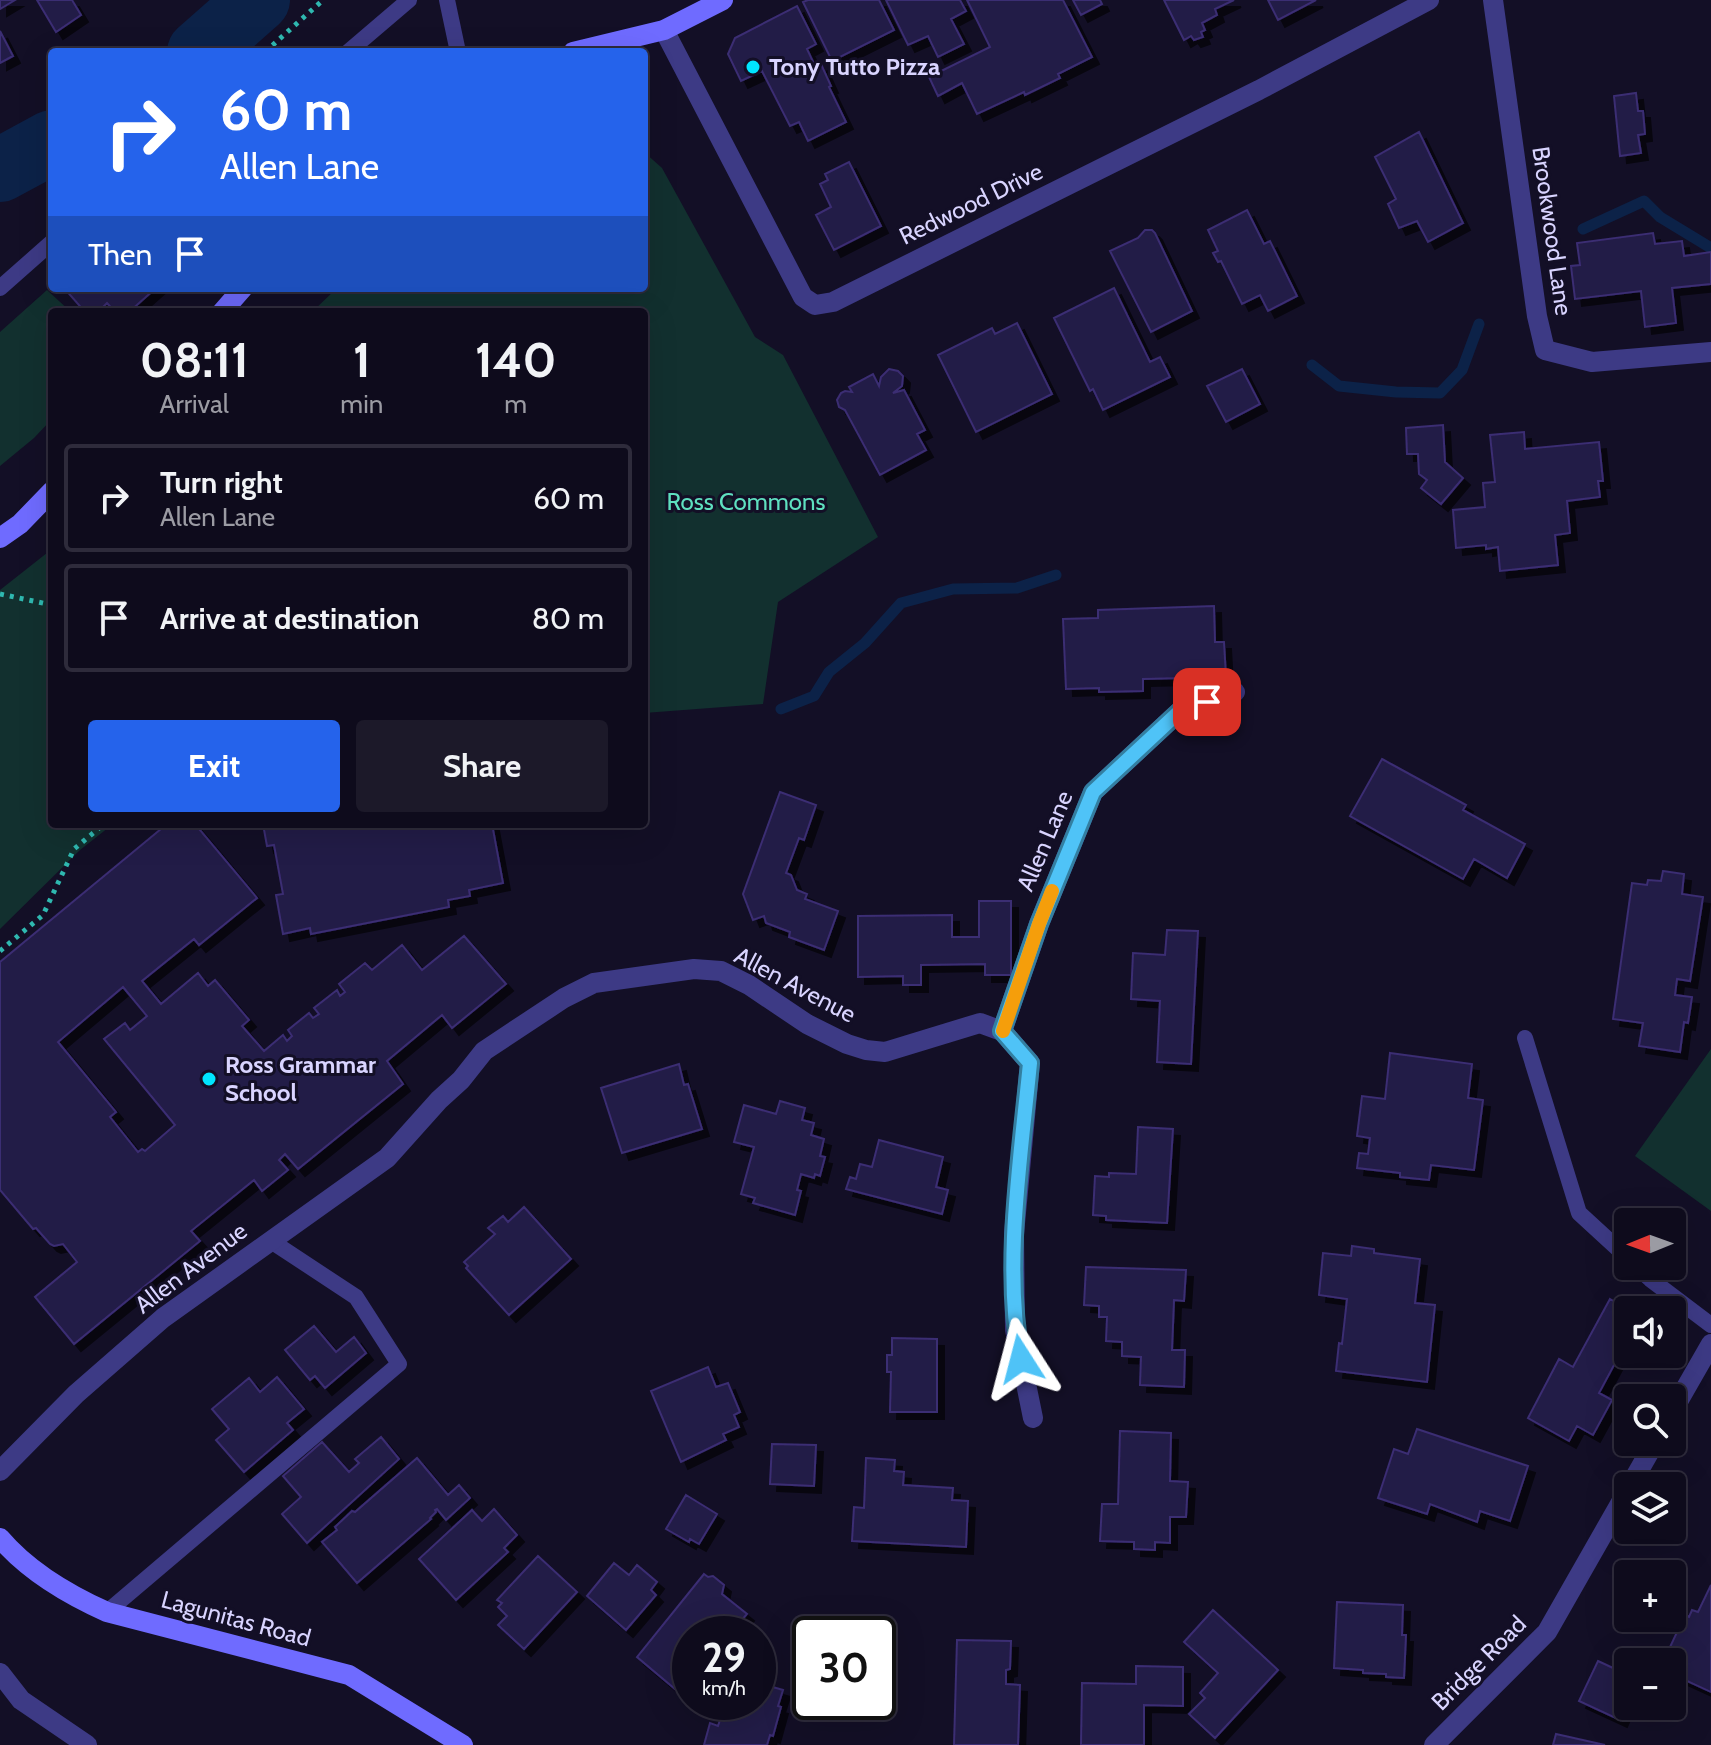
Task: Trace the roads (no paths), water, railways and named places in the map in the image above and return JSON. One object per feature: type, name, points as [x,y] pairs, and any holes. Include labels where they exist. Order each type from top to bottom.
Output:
[{"type":"street","points":[[590,48],[664,30],[723,0]]},
{"type":"street","name":"Redwood Drive","points":[[664,30],[803,297],[815,305],[833,302],[1259,90],[1429,0]]},
{"type":"street","name":"Brookwood Lane","points":[[1493,0],[1537,316],[1545,350],[1592,362],[1711,352]]},
{"type":"street","points":[[226,308],[240,292]]},
{"type":"street","points":[[0,538],[20,524],[48,495]]},
{"type":"street","name":"Allen Lane","points":[[1002,1031],[1039,924],[1093,792],[1180,711],[1235,692]]},
{"type":"street","name":"Allen Avenue","points":[[0,1471],[76,1394],[163,1318],[387,1158],[461,1080],[484,1051],[564,998],[594,983],[694,969],[721,971],[749,985],[807,1024],[866,1050],[885,1052],[980,1023],[1002,1031]]},
{"type":"street","points":[[1002,1031],[1030,1063],[1014,1234],[1015,1330],[1033,1418]]},
{"type":"street","points":[[1686,1388],[1711,1344]]},
{"type":"street","name":"Bridge Road","points":[[1434,1745],[1547,1632],[1614,1514]]},
{"type":"street","name":"Lagunitas Road","points":[[0,1538],[13,1554],[75,1598],[107,1612],[349,1675],[463,1745]]},
{"type":"street","points":[[0,1673],[21,1700],[87,1745]]},
{"type":"lane","points":[[353,48],[409,0]]},
{"type":"lane","points":[[447,0],[457,48]]},
{"type":"lane","points":[[0,288],[48,246]]},
{"type":"lane","points":[[1525,1038],[1579,1213],[1614,1245]]},
{"type":"lane","points":[[107,1612],[399,1364],[356,1297],[271,1241]]},
{"type":"lane","points":[[1651,1280],[1711,1325]]},
{"type":"waterway","points":[[204,48],[258,0]]},
{"type":"waterway","points":[[0,170],[48,144]]},
{"type":"waterway","points":[[1583,229],[1644,201],[1660,217],[1711,248]]},
{"type":"waterway","points":[[1312,365],[1339,386],[1440,393],[1462,370],[1479,324]]},
{"type":"waterway","points":[[781,709],[814,696],[829,672],[865,643],[901,603],[953,589],[1017,588],[1056,575]]},
{"type":"place","name":"Tony Tutto Pizza","points":[[753,67]]},
{"type":"place","name":"Ross Grammar School","points":[[209,1079]]},
{"type":"park label","name":"Ross Commons","points":[[746,502]]}]
